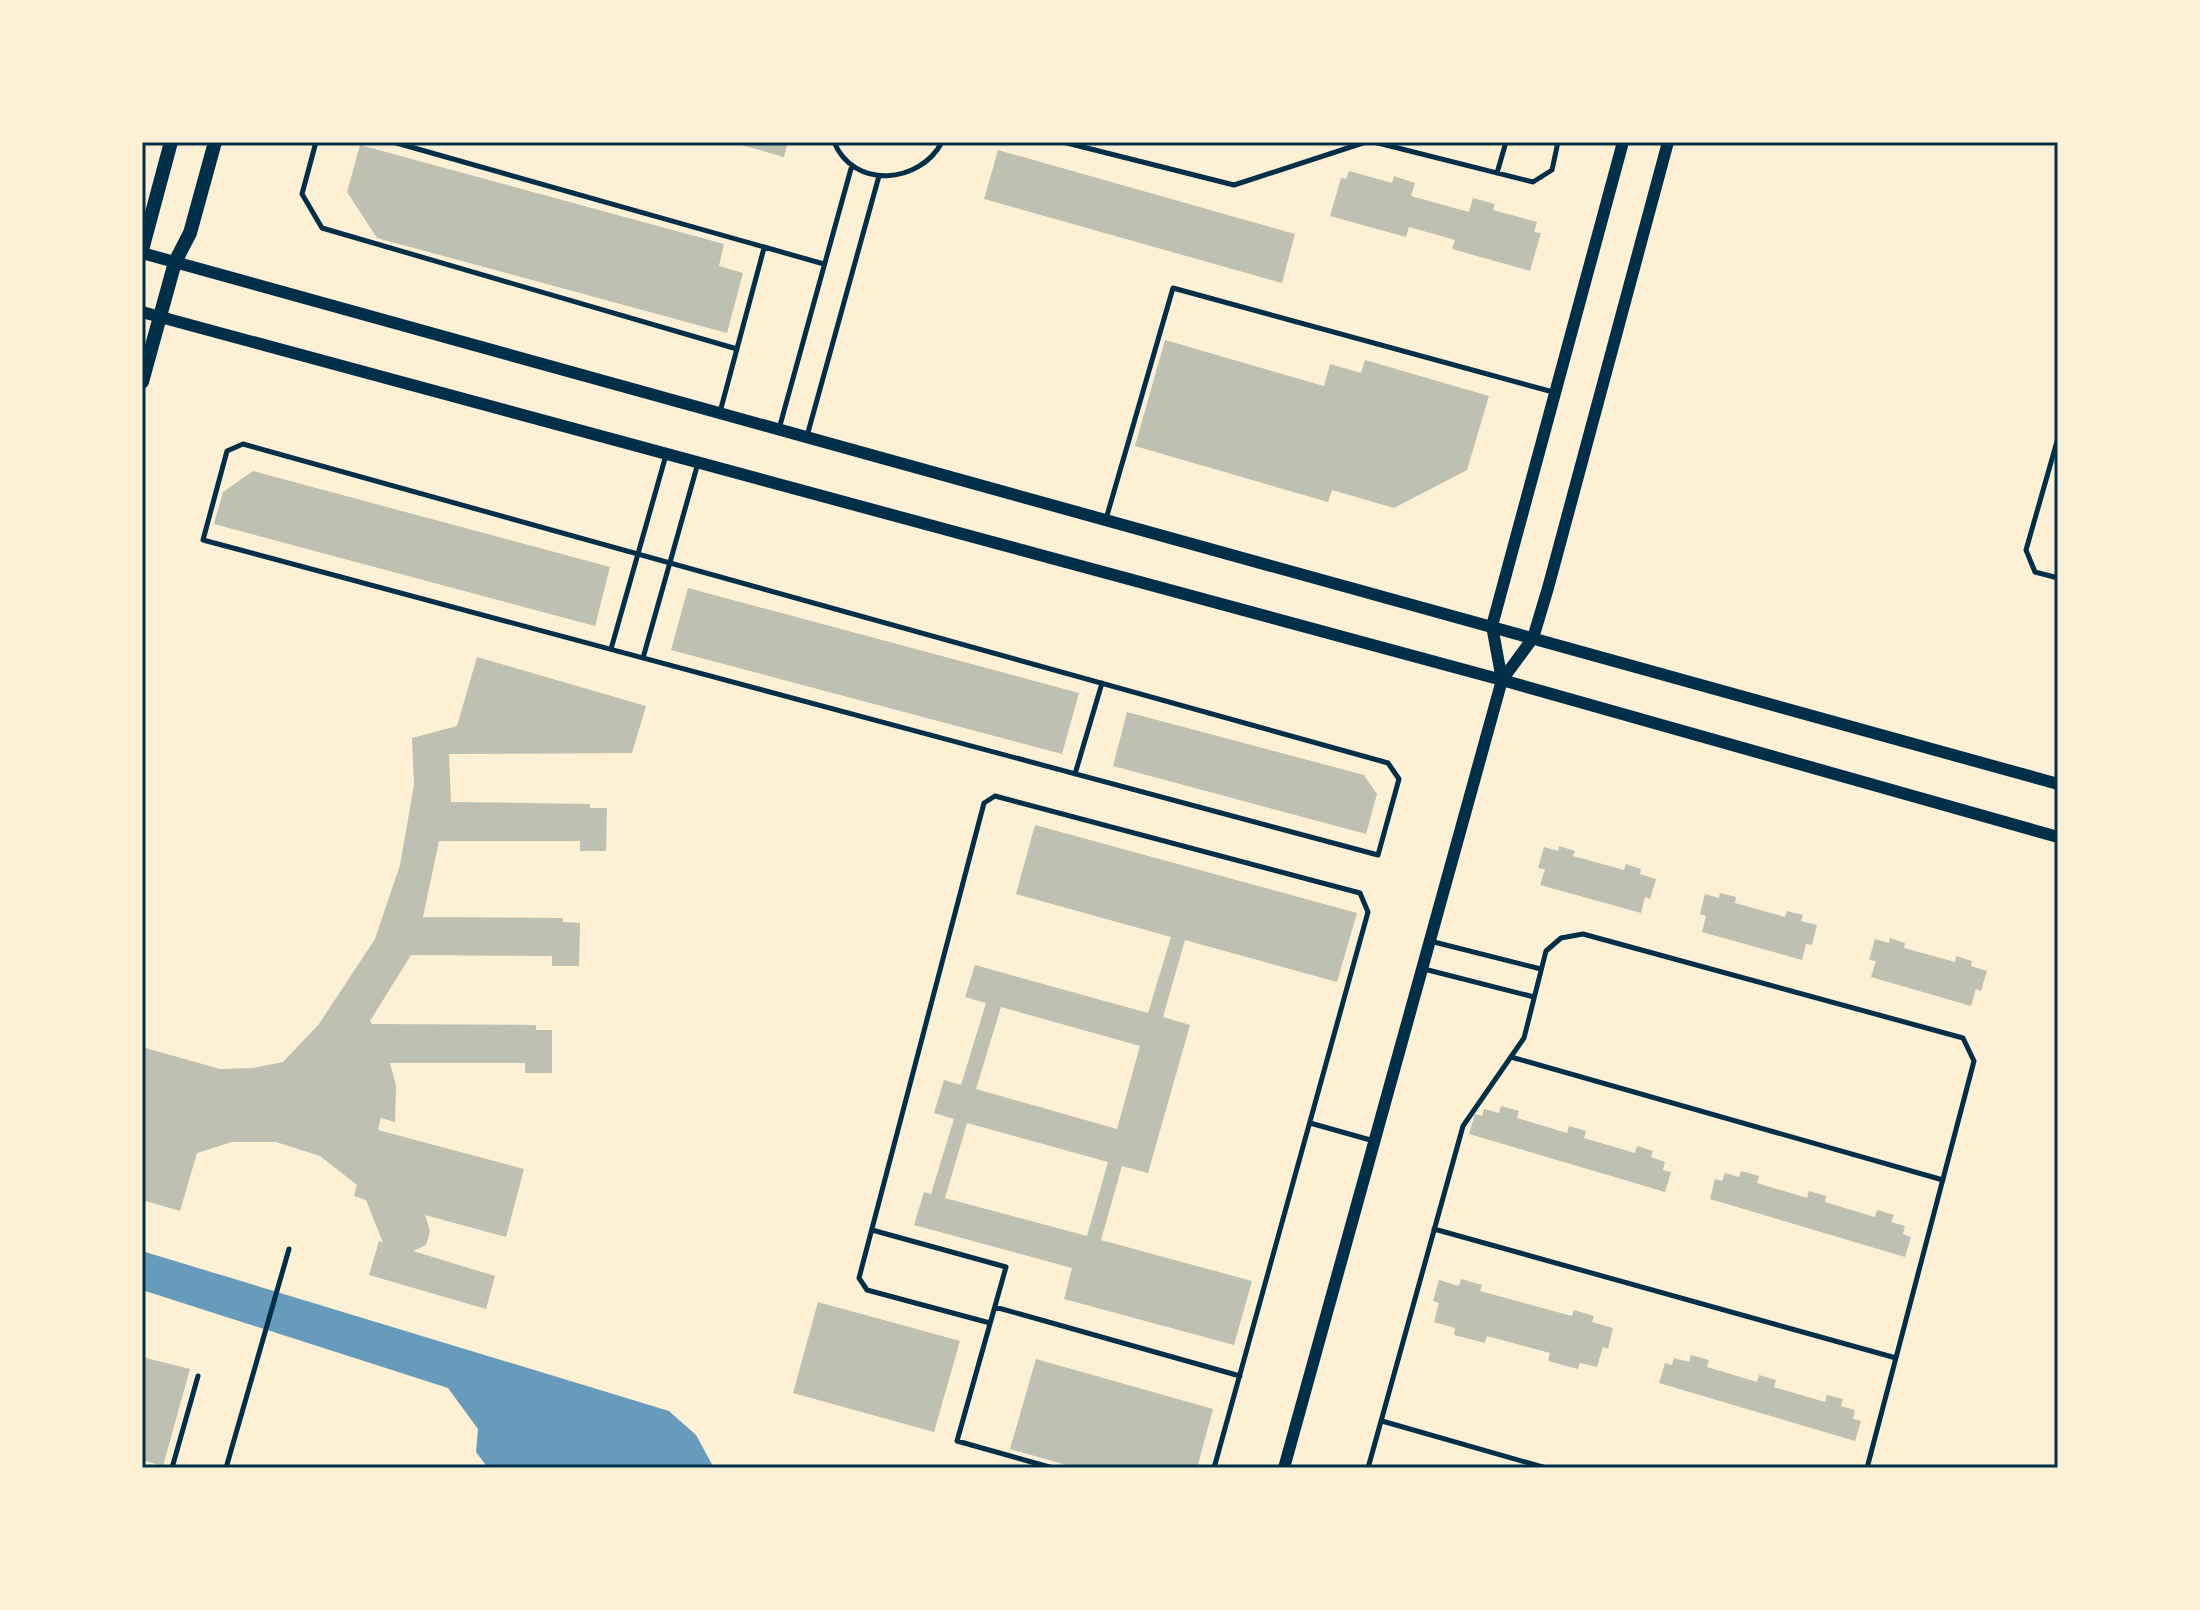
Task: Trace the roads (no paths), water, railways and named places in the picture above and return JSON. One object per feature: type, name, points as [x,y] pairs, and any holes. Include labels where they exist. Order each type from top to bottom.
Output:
[{"type":"main road","points":[[142,252],[171,142]]},
{"type":"main road","points":[[142,382],[175,262],[190,233],[215,142]]},
{"type":"street","points":[[1502,680],[1492,626],[1623,142]]},
{"type":"street","points":[[1284,1468],[1502,680],[1533,638],[1668,142]]},
{"type":"street","points":[[142,252],[2058,784]]},
{"type":"street","points":[[142,312],[1502,680],[2058,837]]},
{"type":"lane","points":[[316,142],[302,194],[322,228],[737,349]]},
{"type":"lane","points":[[393,142],[824,264]]},
{"type":"lane","points":[[834,142],[852,165],[879,176],[905,174],[922,166],[942,142]]},
{"type":"lane","points":[[1063,142],[1234,185],[1366,142]]},
{"type":"lane","points":[[1335,152],[1338,142]]},
{"type":"lane","points":[[1374,142],[1533,182],[1552,170],[1558,142]]},
{"type":"lane","points":[[1497,173],[1506,142]]},
{"type":"lane","points":[[779,429],[852,165]]},
{"type":"lane","points":[[806,437],[879,176]]},
{"type":"lane","points":[[719,413],[764,248]]},
{"type":"lane","points":[[1106,520],[1173,288],[1555,393]]},
{"type":"lane","points":[[2058,438],[2026,550],[2035,572],[2058,578]]},
{"type":"lane","points":[[243,444],[670,562],[1388,763],[1399,779],[1378,855],[203,540],[227,451],[243,444]]},
{"type":"lane","points":[[611,649],[666,454]]},
{"type":"lane","points":[[643,658],[698,462]]},
{"type":"lane","points":[[1075,774],[1102,683]]},
{"type":"lane","points":[[990,1323],[867,1290],[859,1278],[984,803],[995,796],[1360,893],[1368,912],[1214,1468]]},
{"type":"lane","points":[[1368,1468],[1463,1126],[1524,1038],[1546,951],[1561,938],[1583,934],[1963,1038],[1974,1061],[1867,1468]]},
{"type":"lane","points":[[1430,941],[1541,969]]},
{"type":"lane","points":[[1423,968],[1534,997]]},
{"type":"lane","points":[[1511,1057],[1943,1180]]},
{"type":"lane","points":[[1310,1123],[1375,1142]]},
{"type":"lane","points":[[1434,1229],[1896,1358]]},
{"type":"lane","points":[[872,1230],[1006,1267],[957,1441],[1053,1468]]},
{"type":"lane","points":[[226,1468],[289,1249]]},
{"type":"lane","points":[[995,1307],[1240,1376]]},
{"type":"lane","points":[[172,1468],[198,1376]]},
{"type":"lane","points":[[1381,1421],[1546,1468]]},
{"type":"water","points":[[142,1251],[669,1411],[696,1435],[714,1468],[488,1468],[476,1452],[478,1429],[448,1388],[142,1290]]}]
